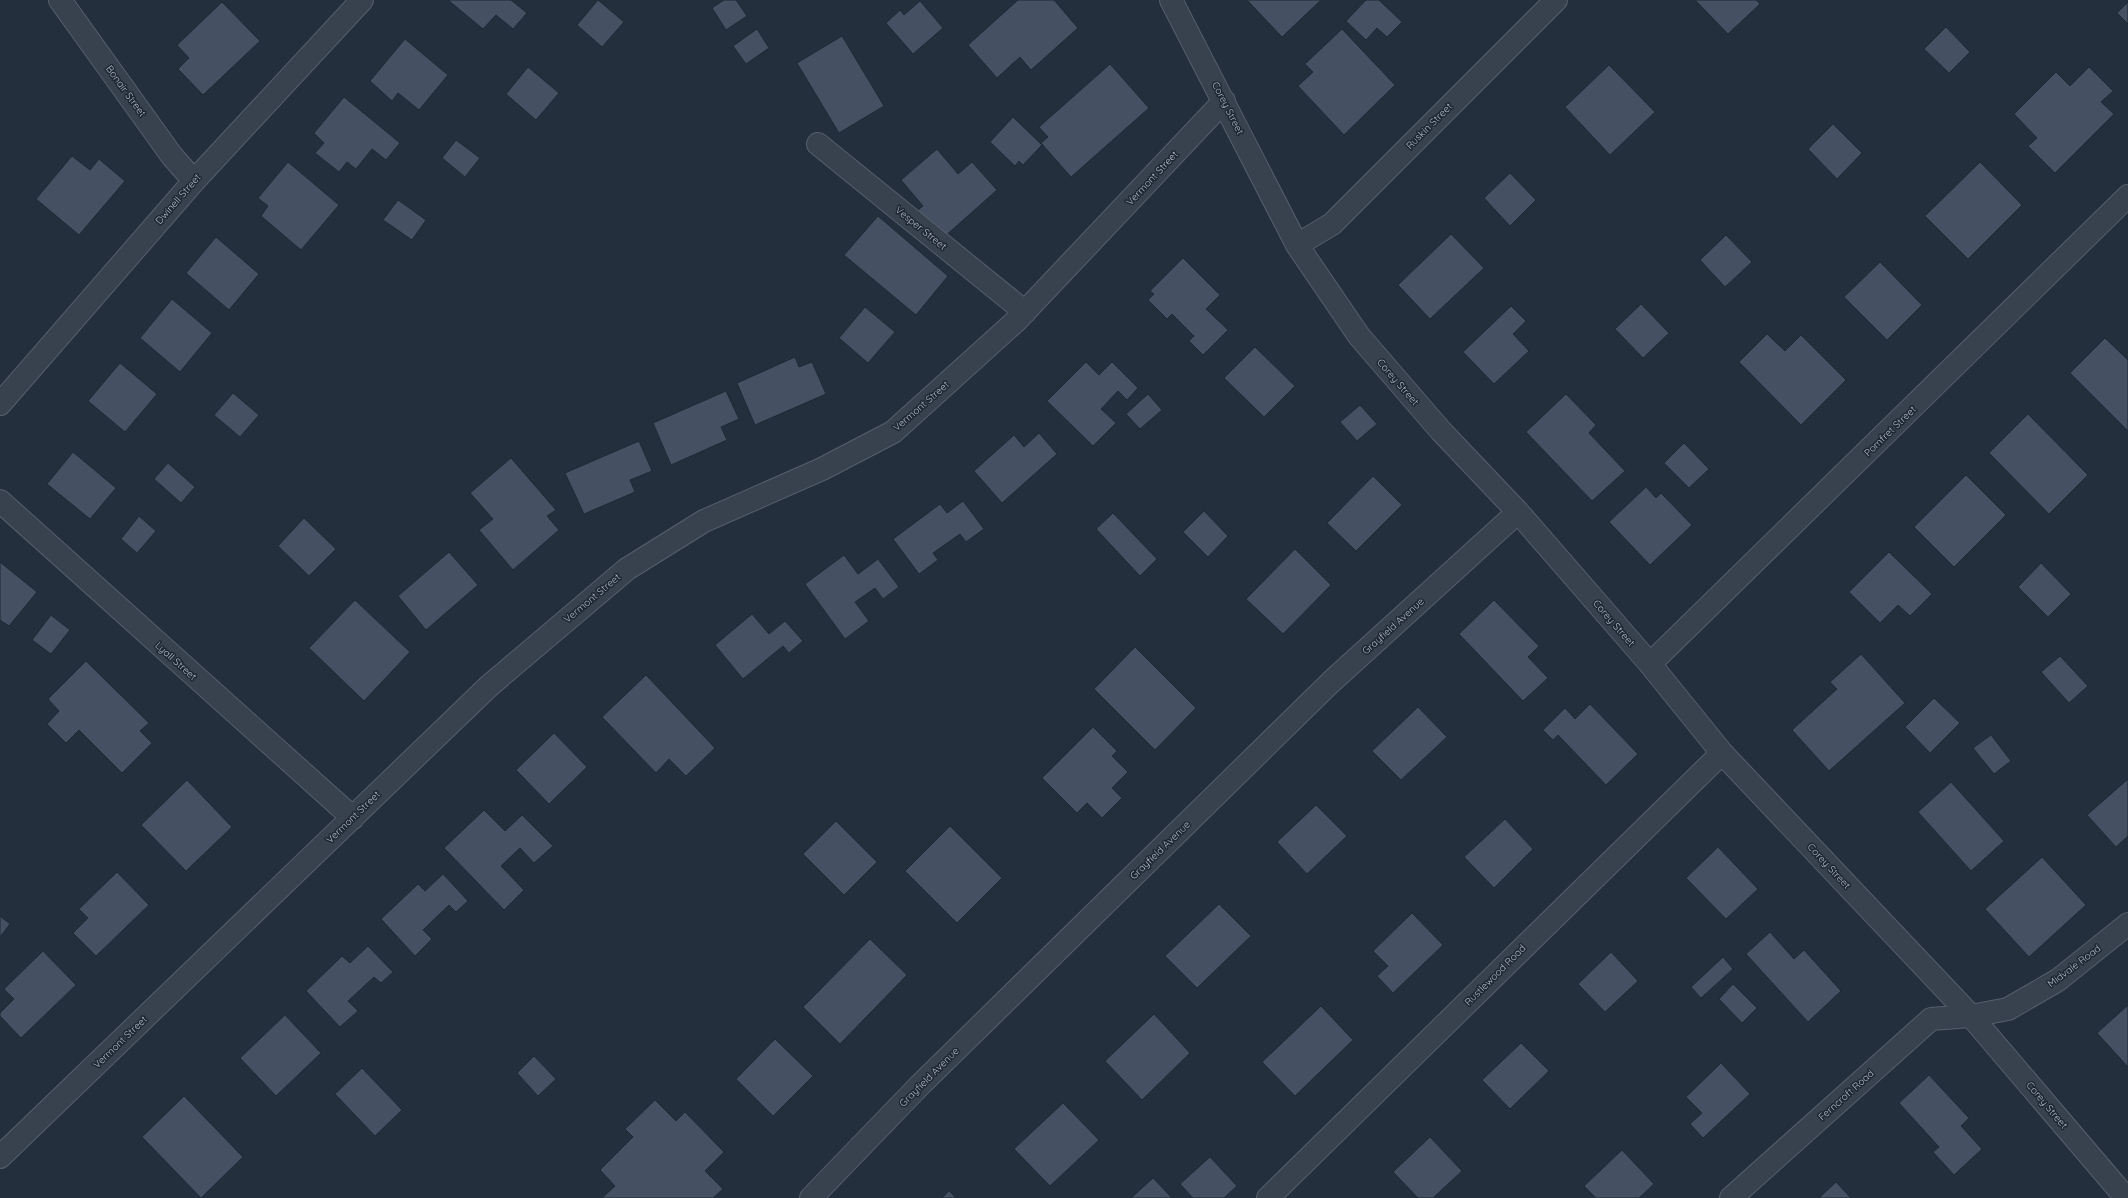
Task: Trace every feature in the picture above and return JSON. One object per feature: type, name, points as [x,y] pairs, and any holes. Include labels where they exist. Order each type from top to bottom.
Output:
[{"type":"street","name":"Bonair Street","points":[[60,0],[172,156],[194,181]]},
{"type":"street","name":"Dwinell Street","points":[[0,404],[194,181],[362,0]]},
{"type":"street","name":"Corey Street","points":[[1171,0],[1297,245],[1359,336],[1441,431],[1518,512],[1650,664],[1722,753],[1971,1016],[2126,1198]]},
{"type":"street","name":"Ruskin Street","points":[[1297,245],[1332,224],[1556,0]]},
{"type":"street","name":"Vermont Street","points":[[0,1157],[488,686],[627,569],[704,521],[822,469],[893,432],[1025,312],[1224,101]]},
{"type":"street","name":"Vesper Street","points":[[818,144],[1025,312]]},
{"type":"street","name":"Pomfret Street","points":[[1650,664],[2128,196]]},
{"type":"street","name":"Lyall Street","points":[[0,502],[352,818]]},
{"type":"street","name":"Grayfield Avenue","points":[[811,1198],[920,1085],[1331,682],[1518,512]]},
{"type":"street","name":"Rustlewood Road","points":[[1268,1198],[1722,753]]},
{"type":"street","name":"Midvale Road","points":[[1971,1016],[2008,1009],[2058,980],[2128,924]]},
{"type":"street","name":"Ferncroft Road","points":[[1731,1198],[1931,1019],[1971,1016]]},
{"type":"building","points":[[448,0],[511,0],[527,13],[513,29],[496,15],[483,29]]},
{"type":"building","points":[[598,0],[624,22],[602,47],[577,25]]},
{"type":"building","points":[[724,0],[736,0],[747,16],[726,30],[712,8]]},
{"type":"building","points":[[1018,0],[1054,0],[1078,28],[1031,70],[1020,57],[997,78],[968,45]]},
{"type":"building","points":[[1247,0],[1321,0],[1282,37]]},
{"type":"building","points":[[1366,0],[1379,0],[1402,22],[1387,37],[1377,28],[1366,40],[1346,21]]},
{"type":"building","points":[[1695,0],[1756,0],[1760,4],[1728,34]]},
{"type":"building","points":[[920,1],[943,28],[913,54],[886,23],[900,10],[904,15]]},
{"type":"building","points":[[222,2],[260,41],[203,95],[178,69],[189,58],[177,45]]},
{"type":"building","points":[[2128,2],[2128,24],[2117,13]]},
{"type":"building","points":[[1946,27],[1970,52],[1949,73],[1924,49]]},
{"type":"building","points":[[757,29],[769,48],[746,64],[733,46]]},
{"type":"building","points":[[1342,29],[1395,85],[1344,135],[1298,86],[1313,72],[1305,64]]},
{"type":"building","points":[[842,36],[884,106],[839,133],[797,63]]},
{"type":"building","points":[[405,39],[448,75],[419,110],[398,93],[392,101],[370,81]]},
{"type":"building","points":[[1110,64],[1149,108],[1071,177],[1041,143],[1048,137],[1039,127]]},
{"type":"building","points":[[1609,65],[1655,112],[1610,155],[1565,107]]},
{"type":"building","points":[[528,67],[559,93],[536,120],[506,94]]},
{"type":"building","points":[[2089,67],[2113,91],[2101,102],[2114,114],[2055,173],[2028,146],[2037,138],[2014,114],[2056,72],[2070,86]]},
{"type":"building","points":[[344,97],[400,143],[386,160],[372,149],[356,169],[347,162],[339,172],[315,153],[324,143],[314,133]]},
{"type":"building","points":[[1013,117],[1042,145],[1023,165],[1019,161],[1015,166],[990,142]]},
{"type":"building","points":[[1833,124],[1862,153],[1837,179],[1808,149]]},
{"type":"building","points":[[456,140],[480,158],[465,177],[442,158]]},
{"type":"building","points":[[937,149],[958,174],[972,162],[997,190],[943,238],[918,210],[923,206],[901,180]]},
{"type":"building","points":[[72,156],[90,170],[99,159],[125,181],[79,235],[36,199]]},
{"type":"building","points":[[288,162],[339,205],[301,250],[261,216],[268,206],[258,198]]},
{"type":"building","points":[[1980,162],[2022,205],[1968,259],[1925,216]]},
{"type":"building","points":[[1510,173],[1536,200],[1510,226],[1484,198]]},
{"type":"building","points":[[398,200],[426,220],[412,240],[383,220]]},
{"type":"building","points":[[878,216],[948,276],[916,315],[844,255]]},
{"type":"building","points":[[1451,234],[1484,268],[1430,319],[1398,285]]},
{"type":"building","points":[[1726,235],[1752,262],[1725,287],[1700,260]]},
{"type":"building","points":[[216,237],[259,274],[229,310],[186,273]]},
{"type":"building","points":[[1183,258],[1220,295],[1206,309],[1228,330],[1203,355],[1189,341],[1194,336],[1172,314],[1167,319],[1148,300],[1154,294],[1150,291]]},
{"type":"building","points":[[1880,262],[1922,305],[1887,340],[1844,297]]},
{"type":"building","points":[[172,299],[212,333],[180,372],[140,338]]},
{"type":"building","points":[[1641,304],[1669,333],[1643,358],[1615,329]]},
{"type":"building","points":[[1511,306],[1526,321],[1513,334],[1529,351],[1494,384],[1463,352]]},
{"type":"building","points":[[865,307],[895,332],[868,363],[839,338]]},
{"type":"building","points":[[1767,334],[1785,351],[1801,335],[1846,380],[1801,425],[1739,362]]},
{"type":"building","points":[[2105,338],[2128,360],[2128,431],[2070,373]]},
{"type":"building","points":[[1255,347],[1295,386],[1264,417],[1224,378]]},
{"type":"building","points":[[795,357],[799,367],[812,362],[826,394],[755,425],[737,383]]},
{"type":"building","points":[[1086,362],[1099,375],[1112,362],[1138,388],[1127,400],[1118,391],[1101,409],[1116,423],[1093,446],[1047,401]]},
{"type":"building","points":[[120,363],[157,394],[125,432],[88,401]]},
{"type":"building","points":[[726,391],[739,419],[721,427],[727,440],[671,465],[653,423]]},
{"type":"building","points":[[233,393],[259,415],[240,437],[214,415]]},
{"type":"building","points":[[1148,394],[1162,410],[1140,429],[1126,414]]},
{"type":"building","points":[[1566,394],[1596,425],[1589,433],[1625,471],[1592,501],[1526,432]]},
{"type":"building","points":[[1360,405],[1377,424],[1357,441],[1340,422]]},
{"type":"building","points":[[2028,414],[2088,475],[2049,514],[1989,453]]},
{"type":"building","points":[[1039,433],[1057,454],[1002,503],[974,471],[1014,435],[1024,447]]},
{"type":"building","points":[[639,441],[652,471],[630,480],[635,492],[584,514],[565,473]]},
{"type":"building","points":[[1684,443],[1709,469],[1689,488],[1664,463]]},
{"type":"building","points":[[73,452],[116,488],[90,519],[47,484]]},
{"type":"building","points":[[511,458],[556,510],[547,516],[559,530],[513,570],[479,530],[493,519],[470,493]]},
{"type":"building","points":[[168,463],[195,487],[181,503],[154,479]]},
{"type":"building","points":[[1966,475],[2006,515],[1954,567],[1914,527]]},
{"type":"building","points":[[1373,476],[1402,505],[1356,551],[1327,523]]},
{"type":"building","points":[[1646,487],[1656,498],[1661,493],[1692,525],[1650,565],[1609,522]]},
{"type":"building","points":[[963,501],[984,529],[966,542],[960,534],[933,553],[938,560],[919,574],[893,539],[940,504],[947,513]]},
{"type":"building","points":[[1204,511],[1228,536],[1208,557],[1183,532]]},
{"type":"building","points":[[1113,513],[1157,559],[1140,576],[1096,529]]},
{"type":"building","points":[[139,516],[156,531],[137,553],[121,539]]},
{"type":"building","points":[[304,518],[336,549],[309,576],[278,546]]},
{"type":"building","points":[[1295,549],[1331,585],[1283,634],[1246,599]]},
{"type":"building","points":[[449,552],[478,585],[426,630],[398,596]]},
{"type":"building","points":[[1889,552],[1932,594],[1910,616],[1898,605],[1880,623],[1849,592]]},
{"type":"building","points":[[844,555],[858,574],[878,559],[899,587],[883,599],[875,588],[855,602],[869,621],[845,639],[805,584]]},
{"type":"building","points":[[0,562],[37,592],[9,626],[0,620]]},
{"type":"building","points":[[2041,563],[2071,594],[2048,617],[2018,587]]},
{"type":"building","points":[[355,600],[410,652],[364,701],[309,648]]},
{"type":"building","points":[[1494,600],[1539,646],[1528,657],[1548,678],[1523,701],[1459,634]]},
{"type":"building","points":[[752,614],[769,634],[785,621],[803,641],[789,653],[783,646],[743,679],[715,645]]},
{"type":"building","points":[[51,615],[70,630],[51,654],[32,640]]},
{"type":"building","points":[[1135,647],[1196,708],[1155,750],[1094,689]]},
{"type":"building","points":[[1861,654],[1905,703],[1829,771],[1792,730],[1837,689],[1830,682]]},
{"type":"building","points":[[2060,656],[2088,686],[2069,703],[2041,672]]},
{"type":"building","points":[[86,661],[149,723],[140,731],[152,743],[122,773],[79,730],[66,743],[47,724],[59,711],[48,699]]},
{"type":"building","points":[[646,675],[715,748],[686,776],[669,759],[656,773],[602,717]]},
{"type":"building","points":[[1934,698],[1960,723],[1930,753],[1905,727]]},
{"type":"building","points":[[1590,704],[1638,754],[1606,785],[1558,735],[1553,740],[1543,730],[1565,708],[1575,719]]},
{"type":"building","points":[[1418,707],[1447,737],[1401,780],[1372,751]]},
{"type":"building","points":[[1093,727],[1117,751],[1112,756],[1128,772],[1112,788],[1122,798],[1102,818],[1087,803],[1077,813],[1042,778]]},
{"type":"building","points":[[554,733],[587,767],[549,804],[516,770]]},
{"type":"building","points":[[1991,735],[2011,761],[1994,774],[1973,748]]},
{"type":"building","points":[[2128,779],[2128,836],[2116,847],[2087,815]]},
{"type":"building","points":[[187,780],[232,827],[186,871],[141,825]]},
{"type":"building","points":[[1951,782],[2004,841],[1971,871],[1918,812]]},
{"type":"building","points":[[1316,805],[1347,836],[1307,874],[1277,842]]},
{"type":"building","points":[[484,810],[505,831],[522,815],[553,846],[534,863],[520,848],[501,866],[524,890],[504,910],[444,848]]},
{"type":"building","points":[[1505,819],[1533,849],[1494,888],[1464,857]]},
{"type":"building","points":[[836,821],[877,862],[844,895],[803,854]]},
{"type":"building","points":[[950,826],[1002,878],[957,923],[905,871]]},
{"type":"building","points":[[1718,847],[1758,889],[1726,919],[1686,878]]},
{"type":"building","points":[[2042,857],[2086,905],[2029,957],[1985,909]]},
{"type":"building","points":[[117,872],[149,905],[96,956],[73,933],[88,918],[79,909]]},
{"type":"building","points":[[443,874],[468,901],[456,912],[449,905],[423,930],[432,939],[415,956],[381,919],[418,884],[425,891]]},
{"type":"building","points":[[1219,904],[1251,936],[1197,988],[1165,956]]},
{"type":"building","points":[[1412,913],[1443,945],[1393,993],[1377,976],[1388,966],[1373,951]]},
{"type":"building","points":[[0,916],[10,924],[0,937]]},
{"type":"building","points":[[1770,932],[1794,959],[1804,950],[1841,991],[1808,1022],[1746,954]]},
{"type":"building","points":[[870,939],[907,975],[840,1044],[803,1007]]},
{"type":"building","points":[[368,946],[393,972],[381,983],[374,977],[348,1001],[358,1011],[340,1027],[306,991],[342,956],[350,963]]},
{"type":"building","points":[[43,951],[76,985],[21,1038],[0,1016],[0,1013],[14,999],[4,989]]},
{"type":"building","points":[[1611,952],[1638,981],[1605,1012],[1578,984]]},
{"type":"building","points":[[1723,957],[1733,969],[1701,998],[1691,987]]},
{"type":"building","points":[[1733,984],[1757,1008],[1742,1023],[1719,999]]},
{"type":"building","points":[[2128,1005],[2128,1067],[2097,1033]]},
{"type":"building","points":[[1321,1006],[1353,1040],[1295,1096],[1262,1062]]},
{"type":"building","points":[[1154,1014],[1190,1053],[1142,1100],[1105,1061]]},
{"type":"building","points":[[285,1015],[321,1053],[276,1096],[240,1058]]},
{"type":"building","points":[[775,1039],[813,1076],[773,1116],[736,1079]]},
{"type":"building","points":[[1521,1043],[1549,1071],[1510,1109],[1482,1080]]},
{"type":"building","points":[[534,1056],[556,1079],[538,1096],[517,1073]]},
{"type":"building","points":[[1721,1063],[1750,1094],[1703,1138],[1690,1124],[1702,1113],[1686,1097]]},
{"type":"building","points":[[362,1068],[402,1110],[375,1136],[335,1094]]},
{"type":"building","points":[[1929,1075],[1969,1118],[1961,1126],[1982,1149],[1954,1175],[1933,1152],[1939,1147],[1899,1103]]},
{"type":"building","points":[[184,1096],[243,1157],[201,1198],[142,1137]]},
{"type":"building","points":[[655,1100],[676,1121],[685,1112],[724,1152],[705,1171],[723,1189],[713,1198],[602,1198],[615,1186],[600,1170],[633,1137],[625,1129]]},
{"type":"building","points":[[1063,1103],[1099,1140],[1050,1186],[1014,1149]]},
{"type":"building","points":[[1430,1137],[1462,1171],[1433,1198],[1418,1198],[1393,1172]]},
{"type":"building","points":[[1622,1150],[1654,1184],[1639,1198],[1596,1198],[1584,1186]]},
{"type":"building","points":[[1210,1157],[1237,1186],[1224,1198],[1193,1198],[1180,1184]]},
{"type":"building","points":[[1153,1178],[1172,1198],[1131,1198]]},
{"type":"building","points":[[1836,1182],[1851,1198],[1819,1198]]},
{"type":"building","points":[[949,1191],[956,1198],[942,1198]]}]
